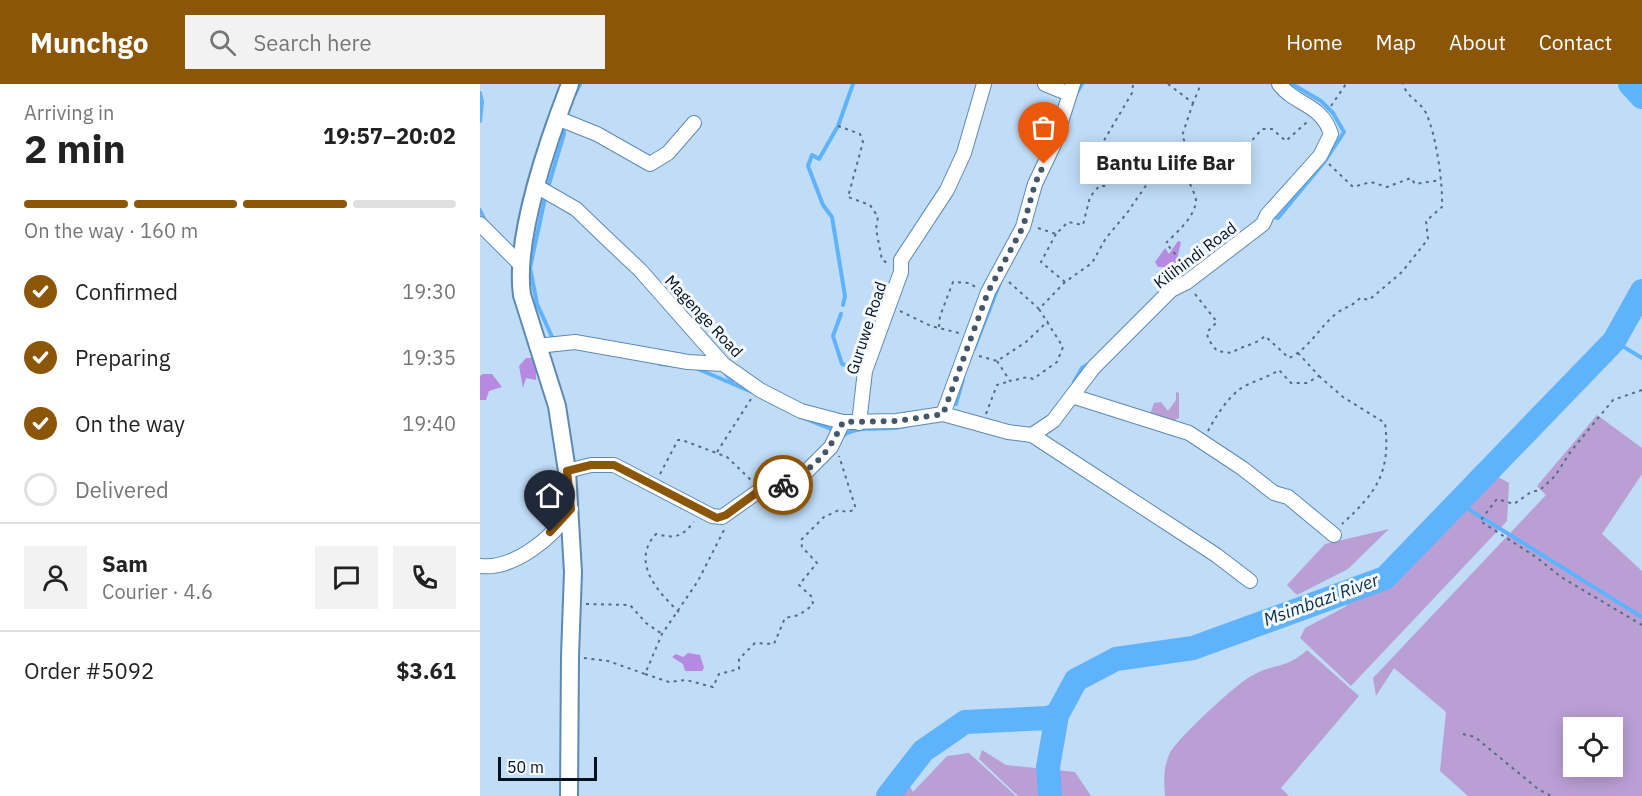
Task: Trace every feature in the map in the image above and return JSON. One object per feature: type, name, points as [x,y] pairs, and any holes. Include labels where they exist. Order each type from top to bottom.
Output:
[{"type":"street","points":[[569,796],[570,656],[573,604],[571,509],[557,406],[522,295],[520,265],[536,186],[570,84]]},
{"type":"street","name":"Guruwe Road","points":[[859,423],[866,371],[902,272],[901,260],[947,190],[964,153],[984,84]]},
{"type":"street","points":[[1045,84],[1071,89],[1054,144],[1035,184],[1023,227],[988,292],[943,414],[1008,432],[1032,435],[1216,555],[1250,581]]},
{"type":"street","points":[[1279,84],[1288,94],[1319,112]]},
{"type":"street","name":"Kilihindi Road","points":[[1032,435],[1053,421],[1094,368],[1172,290],[1263,224],[1267,215],[1320,156],[1331,134],[1319,112]]},
{"type":"street","points":[[557,118],[597,134],[650,164],[668,153],[694,123]]},
{"type":"street","name":"Magenge Road","points":[[536,186],[576,209],[640,270],[723,364],[760,390],[801,411],[843,422],[897,421],[943,414]]},
{"type":"street","points":[[480,224],[520,265]]},
{"type":"street","points":[[537,346],[575,342],[688,362],[723,364]]},
{"type":"street","points":[[1072,396],[1166,424],[1203,441],[1274,493],[1288,498],[1334,536]]},
{"type":"street","points":[[567,471],[591,465],[614,465],[717,518],[726,515],[756,493],[780,487],[802,476],[831,447],[843,422]]},
{"type":"street","points":[[480,566],[502,565],[525,554],[571,509]]},
{"type":"path","points":[[1065,282],[1041,262],[1056,234],[1068,222],[1083,225],[1090,197],[1100,186],[1105,186],[1115,172],[1115,161],[1099,149],[1132,93],[1133,84]]},
{"type":"path","points":[[1168,84],[1193,103]]},
{"type":"path","points":[[1201,84],[1182,136],[1203,177]]},
{"type":"path","points":[[1189,181],[1226,170],[1262,129],[1272,129],[1286,141],[1319,112],[1329,109],[1346,84]]},
{"type":"path","points":[[1039,309],[1065,282],[1092,263],[1106,238],[1128,213],[1147,184],[1177,169],[1189,181],[1196,200],[1193,208],[1166,243],[1190,273],[1186,282],[1217,322],[1207,332],[1208,339],[1217,351],[1232,353],[1239,347],[1256,345],[1266,336],[1287,357],[1298,353],[1336,314],[1345,307],[1350,308],[1360,298],[1369,300],[1406,268],[1428,239],[1426,221],[1442,207],[1441,180],[1425,111],[1408,96],[1403,84]]},
{"type":"path","points":[[838,126],[860,134],[863,142],[848,197],[870,205],[878,217],[876,229],[882,260],[902,272]]},
{"type":"path","points":[[1320,156],[1353,187],[1371,182],[1387,187],[1411,178],[1415,184],[1441,180]]},
{"type":"path","points":[[1115,172],[1128,170],[1147,184]]},
{"type":"path","points":[[1023,227],[1056,234]]},
{"type":"path","points":[[980,424],[992,403],[997,385],[1028,377],[1033,379],[1057,362],[1063,347],[1039,309],[997,272]]},
{"type":"path","points":[[939,327],[940,316],[953,282],[969,283],[988,292]]},
{"type":"path","points":[[889,308],[931,326],[970,336]]},
{"type":"path","points":[[998,361],[1026,342],[1048,321]]},
{"type":"path","points":[[966,351],[998,361],[1010,381]]},
{"type":"path","points":[[1298,353],[1343,397],[1385,423],[1388,449],[1386,465],[1378,482],[1334,536]]},
{"type":"path","points":[[1203,441],[1217,415],[1241,388],[1264,380],[1279,369],[1291,383],[1307,383],[1319,376]]},
{"type":"path","points":[[1642,390],[1613,400],[1571,451],[1555,476],[1540,490],[1531,492],[1514,504],[1497,499],[1480,521],[1536,557],[1561,577],[1642,626]]},
{"type":"path","points":[[717,452],[754,393]]},
{"type":"path","points":[[653,487],[678,440],[696,443],[717,452],[751,479],[756,493]]},
{"type":"path","points":[[570,656],[608,661],[669,682],[686,680],[713,687],[719,674],[739,669],[739,659],[755,643],[774,644],[784,618],[799,615],[813,605],[812,597],[799,585],[817,563],[802,547],[801,540],[824,518],[839,510],[847,512],[854,510],[855,506],[843,462],[831,447]]},
{"type":"path","points":[[679,612],[648,577],[646,564],[648,549],[656,534],[674,538],[683,535],[702,510]]},
{"type":"path","points":[[645,674],[662,634],[679,612],[720,539],[726,515]]},
{"type":"path","points":[[573,604],[630,605],[646,623],[662,634]]},
{"type":"path","points":[[1463,734],[1475,737],[1551,796]]},
{"type":"shaded area","points":[[1178,241],[1181,242],[1177,259],[1180,266],[1178,275],[1171,275],[1163,271],[1163,267],[1158,267],[1155,262],[1165,248],[1169,254]]},
{"type":"shaded area","points":[[526,358],[535,358],[540,372],[536,373],[536,380],[526,378],[523,388],[519,366]]},
{"type":"shaded area","points":[[492,374],[502,387],[489,391],[486,400],[480,400],[480,376]]},
{"type":"shaded area","points":[[1176,392],[1179,393],[1179,418],[1170,422],[1150,414],[1154,403],[1161,402],[1168,411],[1176,400]]},
{"type":"shaded area","points":[[1597,415],[1642,448],[1642,474],[1602,534],[1642,571],[1642,796],[1468,796],[1440,771],[1446,712],[1394,668],[1376,696],[1373,678],[1546,495],[1537,486]]},
{"type":"shaded area","points":[[1491,473],[1509,483],[1507,521],[1351,686],[1300,638],[1305,628],[1345,607],[1398,555],[1445,519]]},
{"type":"shaded area","points":[[1389,529],[1348,569],[1297,595],[1287,585],[1325,544]]},
{"type":"shaded area","points":[[1307,650],[1359,696],[1281,788],[1289,796],[1165,796],[1165,770],[1169,755],[1194,725],[1245,680],[1260,671],[1286,664]]},
{"type":"shaded area","points":[[688,653],[700,655],[704,668],[702,671],[685,671],[683,664],[672,657],[676,654],[683,657]]},
{"type":"shaded area","points":[[982,750],[1006,765],[1075,772],[1091,796],[1018,796],[979,759]]},
{"type":"shaded area","points":[[969,753],[1016,796],[889,796],[908,783],[913,792],[947,756]]},
{"type":"waterway","points":[[575,94],[580,84]]},
{"type":"waterway","points":[[843,305],[845,296],[832,217],[823,205],[808,166],[812,155],[819,159],[838,126],[853,84]]},
{"type":"waterway","points":[[1076,94],[1082,84]]},
{"type":"waterway","points":[[1270,216],[1278,218],[1325,161],[1344,132],[1333,113],[1321,101],[1292,84]]},
{"type":"waterway","name":"Msimbazi River","points":[[1630,84],[1642,97]]},
{"type":"waterway","points":[[480,93],[482,102],[480,121]]},
{"type":"waterway","points":[[549,184],[564,134],[563,123]]},
{"type":"waterway","points":[[549,200],[545,198],[530,268],[537,304],[553,339]]},
{"type":"waterway","points":[[480,210],[486,223]]},
{"type":"waterway","points":[[974,349],[1001,280]]},
{"type":"waterway","name":"Msimbazi River","points":[[1050,796],[1048,767],[1057,715],[1076,680],[1116,659],[1193,648],[1385,578],[1614,341],[1642,291]]},
{"type":"waterway","points":[[841,314],[833,336],[842,364],[861,370]]},
{"type":"waterway","points":[[1614,341],[1642,358]]},
{"type":"waterway","points":[[1074,382],[1082,368],[1090,363]]},
{"type":"waterway","points":[[660,364],[679,366]]},
{"type":"waterway","points":[[698,369],[752,392]]},
{"type":"waterway","points":[[724,372],[732,381]]},
{"type":"waterway","points":[[956,404],[963,379]]},
{"type":"waterway","points":[[801,417],[831,429]]},
{"type":"waterway","points":[[842,436],[858,430],[910,425]]},
{"type":"waterway","points":[[1457,502],[1642,617]]},
{"type":"waterway","points":[[888,796],[923,751],[965,722],[1047,718],[1057,715]]},
{"type":"way so far","points":[[783,485],[802,476],[812,468],[831,447],[843,422],[897,421],[943,414],[970,336],[997,272],[1023,227],[1035,184],[1044,164]]},
{"type":"place","name":"Bantu Liife Bar","points":[[1044,164]]},
{"type":"route","points":[[550,532],[571,509],[567,471],[591,465],[614,465],[717,518],[726,515],[756,493],[783,485]]}]
